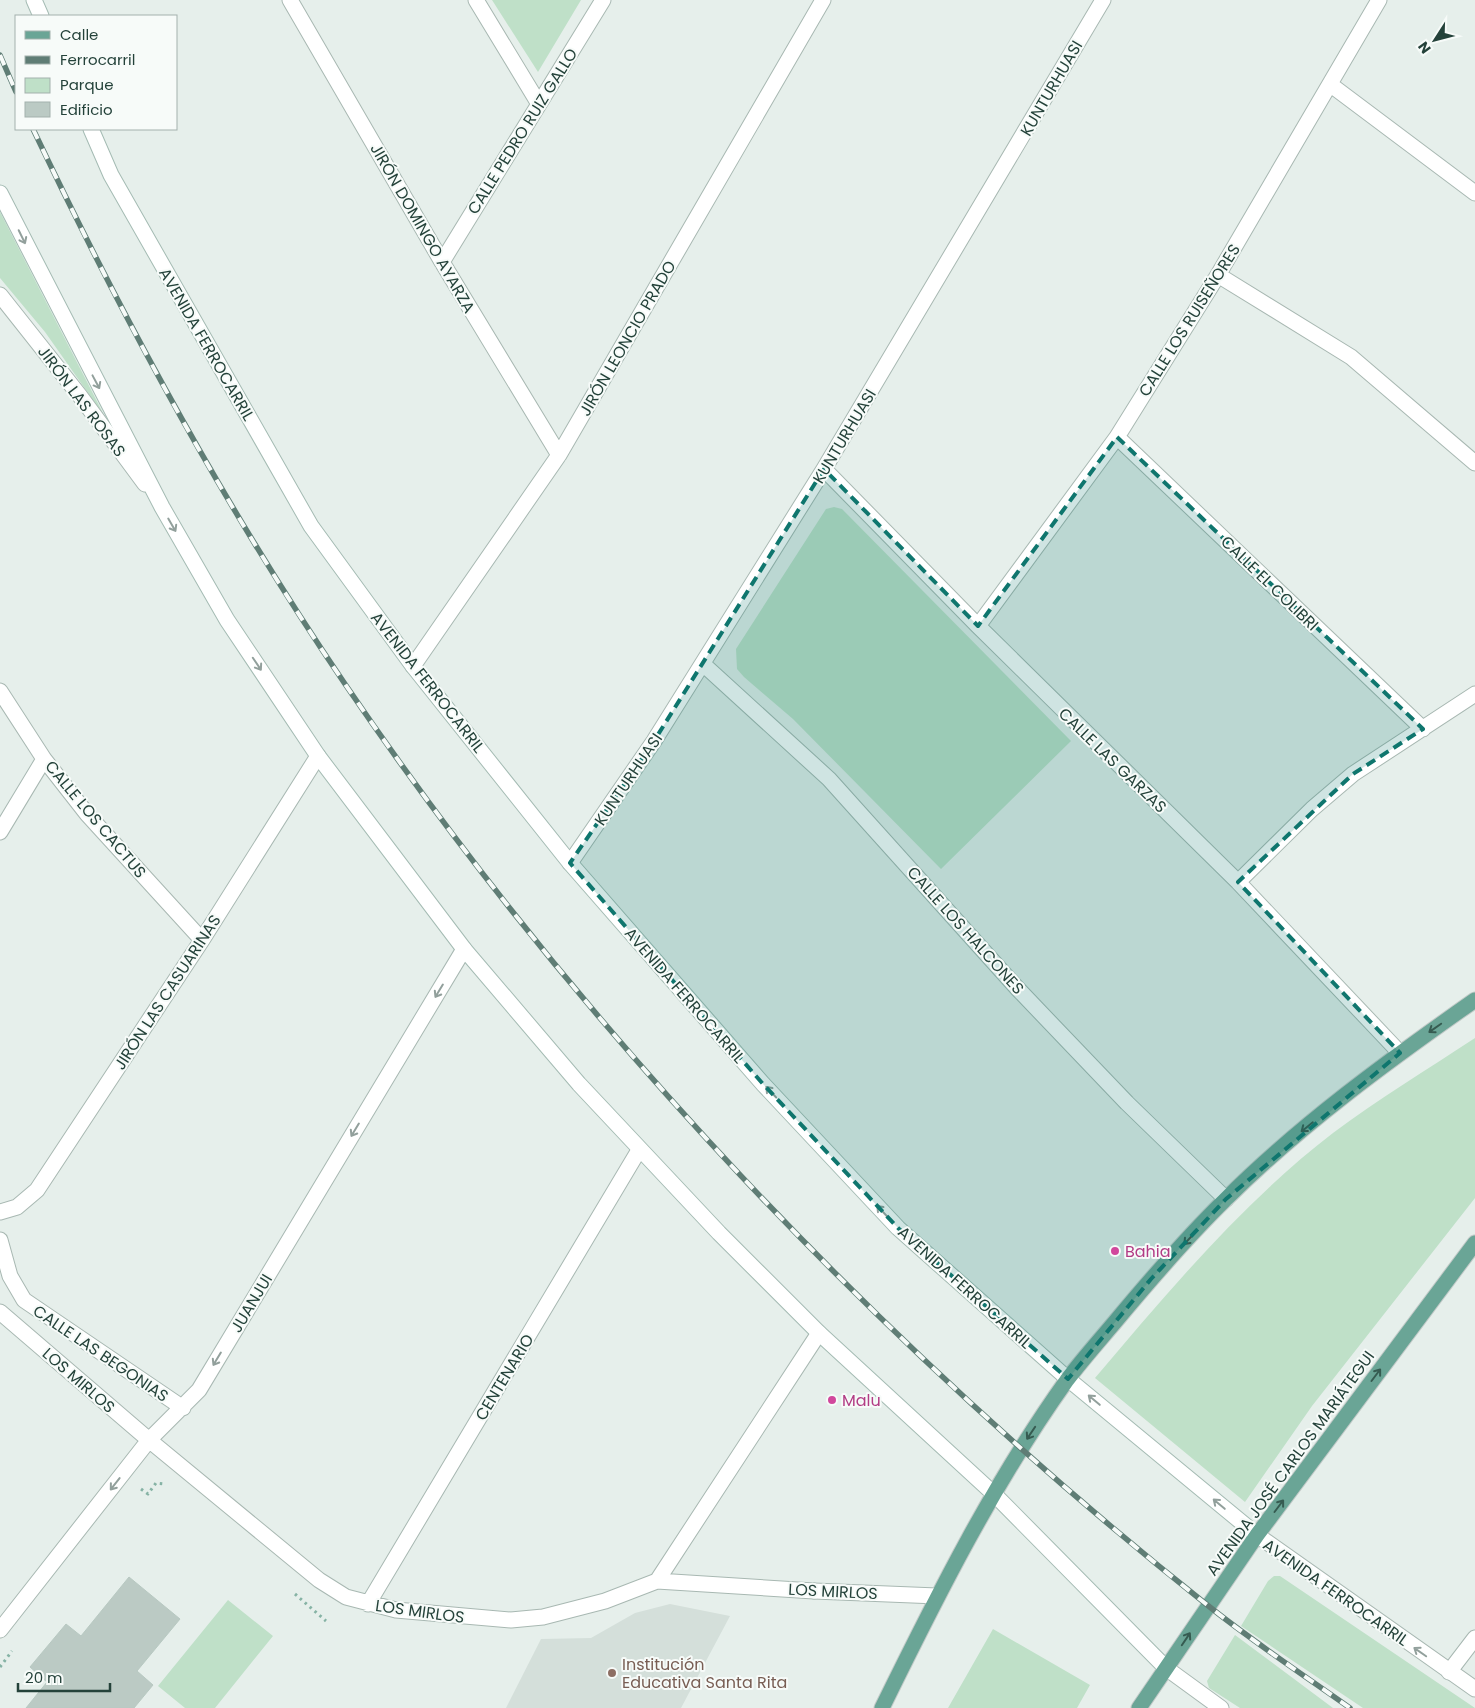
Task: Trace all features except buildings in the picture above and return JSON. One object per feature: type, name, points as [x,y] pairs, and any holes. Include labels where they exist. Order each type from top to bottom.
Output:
[{"type":"main road","points":[[882,1708],[937,1596],[1020,1449],[1068,1379],[1151,1279],[1226,1199],[1298,1134],[1400,1053],[1475,1000]]},
{"type":"main road","name":"AVENIDA JOSÉ CARLOS MARIÁTEGUI","points":[[1139,1708],[1257,1535],[1475,1243]]},
{"type":"street","points":[[34,0],[41,15]]},
{"type":"street","name":"JIRÓN DOMINGO AYARZA","points":[[290,0],[442,262],[559,454]]},
{"type":"street","points":[[476,0],[539,104]]},
{"type":"street","name":"CALLE PEDRO RUIZ GALLO","points":[[442,262],[603,0]]},
{"type":"street","name":"JIRÓN LEONCIO PRADO","points":[[413,666],[559,454],[823,0]]},
{"type":"street","name":"KUNTURHUASI","points":[[570,863],[703,664],[824,469],[1103,0]]},
{"type":"street","name":"CALLE LOS RUISEÑORES","points":[[978,626],[1117,437],[1218,275],[1380,0]]},
{"type":"street","points":[[1331,85],[1475,193]]},
{"type":"street","name":"AVENIDA FERROCARRIL","points":[[90,130],[111,175],[311,526],[413,666],[570,863],[763,1084],[898,1228],[1068,1379],[1257,1535],[1475,1689]]},
{"type":"street","points":[[0,194],[162,507],[227,620],[318,756],[464,949],[579,1084],[639,1150],[819,1333],[995,1495],[1166,1668],[1221,1708]]},
{"type":"street","points":[[1218,275],[1351,357],[1475,463]]},
{"type":"street","name":"JIRÓN LAS ROSAS","points":[[0,295],[80,396],[162,507]]},
{"type":"street","name":"CALLE EL COLIBRI","points":[[1117,437],[1423,729]]},
{"type":"street","name":"CALLE LAS GARZAS","points":[[824,469],[978,626],[1238,882],[1400,1053]]},
{"type":"street","name":"CALLE LOS HALCONES","points":[[703,664],[829,779],[1017,988],[1127,1103],[1226,1199]]},
{"type":"street","name":"CALLE LOS CACTUS","points":[[0,691],[44,759],[87,814],[202,940]]},
{"type":"street","points":[[1238,882],[1312,809],[1353,774],[1475,694]]},
{"type":"street","name":"JIRÓN LAS CASUARINAS","points":[[0,1212],[17,1207],[37,1190],[202,940],[318,756]]},
{"type":"street","points":[[0,832],[44,759]]},
{"type":"street","name":"JUANJUI","points":[[0,1630],[149,1440],[199,1390],[464,949]]},
{"type":"street","name":"CENTENARIO","points":[[368,1604],[639,1150]]},
{"type":"street","name":"CALLE LAS BEGONIAS","points":[[0,1240],[10,1276],[24,1300],[183,1408]]},
{"type":"street","name":"LOS MIRLOS","points":[[0,1312],[149,1440],[319,1580],[346,1597],[368,1604],[428,1615],[511,1620],[543,1617],[605,1601],[658,1581],[814,1591],[937,1596]]},
{"type":"street","points":[[658,1581],[819,1333]]},
{"type":"street","points":[[1449,1672],[1475,1638]]},
{"type":"highlighted area","points":[[1117,437],[1423,729],[1353,774],[1238,882],[1400,1053],[1226,1199],[1151,1279],[1068,1379],[898,1228],[763,1084],[570,863],[654,741],[824,469],[978,626]]},
{"type":"shaded area","name":"Institución Educativa Santa Rita","points":[[670,1604],[730,1616],[681,1708],[506,1708],[541,1639],[591,1638],[635,1613]]},
{"type":"green space","points":[[492,0],[581,0],[538,72]]},
{"type":"green space","points":[[0,212],[105,417],[45,332],[0,278]]},
{"type":"green space","points":[[834,507],[842,509],[1071,741],[941,869],[793,719],[737,669],[736,649],[826,509]]},
{"type":"green space","points":[[1475,1038],[1475,1198],[1312,1406],[1245,1502],[1095,1378],[1178,1281],[1268,1188],[1333,1133],[1403,1084]]},
{"type":"green space","points":[[1274,1576],[1280,1576],[1475,1708],[1363,1708],[1241,1626],[1268,1581]]},
{"type":"green space","points":[[228,1600],[273,1636],[215,1708],[185,1708],[158,1686]]},
{"type":"green space","points":[[993,1629],[1090,1685],[1077,1708],[948,1708]]},
{"type":"green space","points":[[1235,1635],[1333,1708],[1240,1708],[1209,1688],[1207,1681]]},
{"type":"railway","points":[[0,55],[15,90]]},
{"type":"railway","points":[[33,130],[140,343],[258,550],[345,684],[436,812],[532,936],[634,1058],[741,1176],[852,1290],[967,1399],[1085,1504],[1223,1618],[1350,1708]]},
{"type":"place","name":"Bahia","points":[[1115,1251]]},
{"type":"place","name":"Malu","points":[[832,1400]]},
{"type":"place","name":"Institución Educativa Santa Rita","points":[[612,1673]]}]
